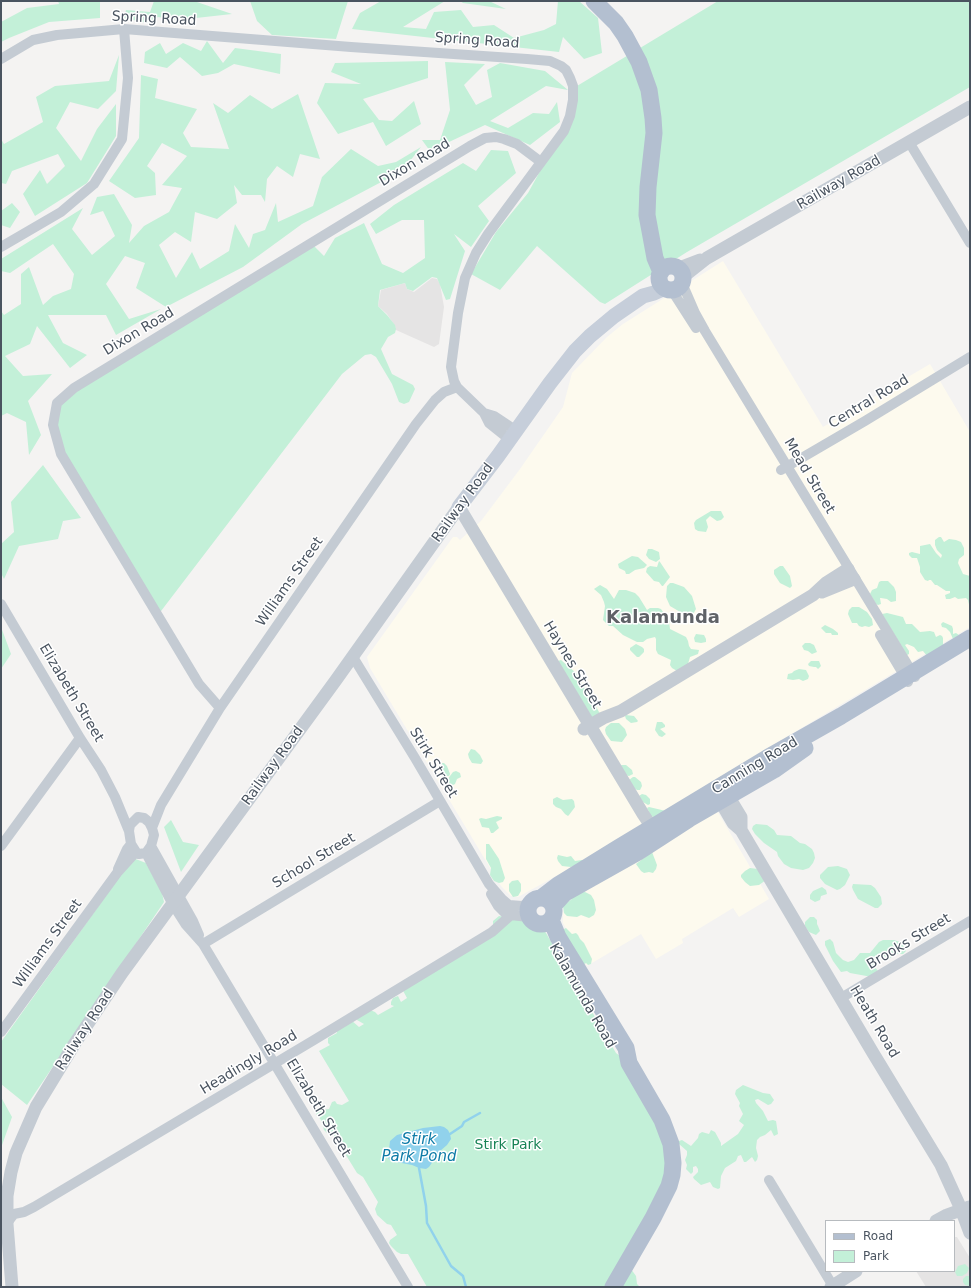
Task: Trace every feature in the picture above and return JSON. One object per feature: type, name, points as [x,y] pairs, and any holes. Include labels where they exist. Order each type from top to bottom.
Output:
[{"type":"main road","points":[[594,1],[609,15],[625,36],[639,62],[649,90],[654,133],[648,187],[647,215],[655,258],[672,278]]},
{"type":"main road","name":"Railway Road","points":[[455,513],[575,351],[603,325],[643,296],[654,293],[672,278]]},
{"type":"main road","name":"Canning Road","points":[[540,911],[652,835],[759,771],[817,740],[911,679],[970,638]]},
{"type":"main road","name":"Canning Road","points":[[911,679],[970,648]]},
{"type":"main road","name":"Kalamunda Road","points":[[540,911],[558,937],[573,970],[595,1008],[626,1048],[629,1063],[662,1120],[671,1144],[673,1163],[669,1186],[653,1218],[613,1287]]},
{"type":"street","name":"Spring Road","points":[[1,59],[33,40],[57,34],[124,29],[550,61],[561,66],[566,70],[573,86],[573,100],[570,116],[564,131],[488,234],[476,253],[465,278],[458,313],[451,368],[454,381],[457,387],[484,413],[489,423],[512,435]]},
{"type":"street","points":[[1,248],[61,212],[94,184],[122,139],[128,78],[124,29]]},
{"type":"street","name":"Railway Road","points":[[672,278],[970,107]]},
{"type":"street","name":"Dixon Road","points":[[220,708],[199,684],[61,454],[53,425],[57,403],[74,388],[485,138],[504,138],[516,144],[541,162]]},
{"type":"street","points":[[909,142],[970,243]]},
{"type":"street","name":"Mead Street","points":[[672,278],[695,313],[784,468],[911,679]]},
{"type":"street","name":"Central Road","points":[[784,468],[970,357]]},
{"type":"street","name":"Williams Street","points":[[1,1032],[117,873],[127,849],[141,849],[154,835],[152,828],[161,805],[220,708],[416,424],[435,400],[444,392],[457,387]]},
{"type":"street","name":"Railway Road","points":[[12,1287],[4,1227],[7,1196],[11,1172],[24,1134],[36,1107],[75,1043],[122,973],[353,657],[455,513]]},
{"type":"street","name":"Haynes Street","points":[[455,513],[484,556],[652,835]]},
{"type":"street","points":[[589,731],[612,721],[621,711],[813,595],[826,583],[848,575]]},
{"type":"street","name":"Elizabeth Street","points":[[1,604],[80,738],[101,770],[115,797],[129,831],[175,899],[186,925],[202,944],[408,1287]]},
{"type":"street","name":"Stirk Street","points":[[353,657],[415,758],[489,884],[502,900],[509,905],[522,906],[540,911]]},
{"type":"street","points":[[1,846],[80,738]]},
{"type":"street","name":"Heath Road","points":[[721,794],[741,816],[741,830],[966,1208],[970,1233]]},
{"type":"street","name":"Elizabeth Street","points":[[115,797],[126,809],[148,822],[152,828]]},
{"type":"street","name":"School Street","points":[[202,944],[440,802]]},
{"type":"street","name":"Williams Street","points":[[129,831],[130,825],[161,805]]},
{"type":"street","name":"Stirk Street","points":[[489,884],[491,894],[498,906],[505,913],[511,915]]},
{"type":"street","points":[[511,915],[540,911]]},
{"type":"street","name":"Headingly Road","points":[[4,1227],[14,1214],[24,1212],[34,1207],[275,1064],[492,932],[511,915]]},
{"type":"street","name":"Brooks Street","points":[[841,998],[970,922]]},
{"type":"street","points":[[769,1180],[832,1286],[854,1272]]},
{"type":"street","points":[[938,1220],[966,1208]]},
{"type":"shaded area","points":[[723,261],[823,427],[930,364],[970,432],[970,627],[703,787],[769,899],[739,917],[733,908],[682,939],[683,943],[656,959],[641,934],[587,966],[563,923],[563,913],[565,907],[573,901],[558,875],[518,897],[511,896],[501,886],[370,668],[367,657],[453,537],[457,537],[460,540],[481,521],[520,469],[563,407],[572,373],[607,337],[623,324]]},
{"type":"shaded area","points":[[432,278],[437,279],[440,284],[444,307],[439,344],[434,347],[396,330],[387,314],[378,306],[381,290],[405,283],[407,289],[414,292]]},
{"type":"shaded area","points":[[955,1237],[957,1237],[970,1258],[970,1287],[926,1287],[917,1272],[955,1272]]},
{"type":"green space","points":[[58,1],[100,1],[100,18],[49,22],[1,42],[1,22],[27,8],[59,4]]},
{"type":"green space","points":[[154,1],[194,1],[232,14],[178,20],[158,17],[147,23],[124,18],[126,10],[150,12]]},
{"type":"green space","points":[[250,1],[348,1],[336,39],[272,35],[257,21]]},
{"type":"green space","points":[[381,1],[445,1],[403,27],[426,29],[434,12],[461,10],[473,27],[494,25],[514,38],[544,30],[556,24],[558,1],[579,1],[598,18],[602,53],[584,59],[563,37],[559,52],[352,29],[360,13]]},
{"type":"green space","points":[[460,1],[489,1],[506,9],[463,3]]},
{"type":"green space","points":[[718,1],[970,1],[970,87],[687,252],[605,304],[600,302],[537,246],[500,290],[471,274],[496,232],[528,193],[544,164],[572,123],[572,89]]},
{"type":"green space","points":[[207,41],[223,63],[235,48],[281,54],[280,74],[234,64],[218,73],[202,76],[180,57],[167,68],[144,63],[145,52],[160,43],[166,54],[183,43],[201,51]]},
{"type":"green space","points":[[119,55],[116,91],[98,109],[70,102],[56,128],[81,161],[97,129],[116,104],[116,136],[87,183],[35,216],[23,194],[40,170],[47,184],[65,166],[58,154],[12,171],[6,184],[1,183],[1,139],[4,144],[43,122],[36,97],[55,86],[109,81]]},
{"type":"green space","points":[[428,61],[428,78],[363,99],[379,120],[392,121],[414,101],[421,124],[386,146],[373,122],[338,134],[317,103],[325,83],[361,84],[331,72],[335,63]]},
{"type":"green space","points":[[445,62],[485,64],[464,85],[476,105],[492,97],[487,70],[500,63],[545,71],[568,90],[546,86],[490,121],[508,128],[533,113],[549,114],[557,102],[560,122],[530,145],[485,125],[430,151],[422,140],[440,140],[450,110]]},
{"type":"green space","points":[[141,75],[158,79],[155,98],[197,109],[183,133],[191,147],[229,149],[213,103],[228,113],[250,95],[272,109],[298,94],[320,159],[300,154],[293,177],[277,166],[267,179],[265,202],[261,195],[242,195],[234,185],[237,203],[217,219],[195,212],[191,242],[175,232],[159,245],[176,278],[192,252],[200,269],[229,251],[235,224],[249,248],[253,234],[265,230],[276,203],[278,222],[313,206],[322,177],[351,149],[378,166],[396,162],[421,147],[402,171],[302,224],[243,267],[166,307],[136,288],[145,263],[125,256],[106,284],[129,319],[161,309],[116,335],[106,315],[48,315],[63,343],[87,355],[70,368],[37,326],[30,344],[5,356],[23,376],[52,374],[28,401],[41,435],[29,455],[26,422],[7,413],[1,416],[1,311],[4,315],[21,304],[21,274],[29,267],[43,305],[53,296],[71,289],[74,274],[53,244],[10,273],[1,271],[1,259],[83,208],[72,229],[92,255],[115,236],[103,211],[90,215],[97,197],[114,194],[132,225],[129,243],[144,226],[169,212],[182,188],[162,185],[187,156],[162,143],[147,166],[155,173],[156,195],[135,198],[109,181],[139,138]]},
{"type":"green space","points":[[491,150],[508,151],[516,173],[478,206],[489,221],[471,247],[454,234],[465,251],[450,299],[446,300],[437,278],[432,277],[413,291],[407,289],[405,283],[380,290],[378,306],[395,325],[396,329],[395,333],[388,337],[381,349],[392,374],[413,385],[415,389],[409,402],[404,404],[399,402],[392,384],[376,357],[371,354],[365,355],[342,374],[158,615],[61,454],[53,425],[57,403],[314,246],[324,256],[335,238],[364,223],[382,264],[403,273],[425,258],[424,220],[402,220],[376,234],[370,224],[394,205],[463,163],[476,171]]},
{"type":"green space","points":[[12,203],[20,212],[10,228],[1,225],[1,211]]},
{"type":"green space","points":[[43,465],[81,518],[63,521],[58,539],[19,546],[4,579],[1,573],[1,544],[14,532],[11,502]]},
{"type":"green space","points":[[711,511],[721,511],[724,517],[717,521],[710,516],[706,520],[708,527],[706,532],[695,529],[694,523],[696,520]]},
{"type":"green space","points":[[941,537],[944,542],[949,539],[961,542],[964,548],[964,555],[959,559],[958,563],[963,574],[970,576],[970,609],[966,598],[958,599],[955,597],[946,599],[945,595],[950,593],[950,591],[946,591],[935,585],[931,580],[925,580],[920,572],[917,558],[912,558],[909,555],[909,553],[912,552],[920,554],[920,546],[930,544],[941,558],[942,555],[937,550],[935,545],[935,540]]},
{"type":"green space","points":[[648,549],[659,552],[660,559],[656,562],[649,559],[646,555]]},
{"type":"green space","points":[[632,556],[638,557],[647,565],[644,568],[626,574],[625,571],[619,568],[618,564]]},
{"type":"green space","points":[[659,561],[670,577],[663,586],[659,582],[654,581],[646,572],[647,568],[650,566],[657,567]]},
{"type":"green space","points":[[780,566],[783,566],[790,576],[792,586],[790,588],[780,583],[774,574],[774,570]]},
{"type":"green space","points":[[888,581],[894,587],[896,592],[896,601],[891,602],[887,599],[880,598],[881,604],[876,604],[870,594],[872,590],[877,588],[879,582]]},
{"type":"green space","points":[[670,583],[684,587],[692,596],[696,609],[692,616],[687,616],[670,606],[666,597],[667,586]]},
{"type":"green space","points":[[600,585],[607,589],[614,599],[619,590],[626,590],[635,593],[647,610],[650,608],[658,608],[661,609],[668,619],[672,616],[677,617],[678,620],[674,624],[669,622],[670,629],[686,637],[691,649],[699,650],[698,654],[690,657],[688,664],[677,671],[670,665],[671,660],[658,654],[656,650],[655,637],[647,639],[643,642],[637,642],[623,635],[613,626],[609,626],[603,620],[605,606],[604,602],[601,595],[594,589]]},
{"type":"green space","points":[[852,607],[859,607],[867,612],[872,619],[873,625],[869,627],[862,627],[857,623],[852,623],[848,614]]},
{"type":"green space","points":[[887,613],[903,617],[906,624],[912,624],[920,632],[930,631],[934,632],[936,637],[940,635],[942,636],[943,646],[927,656],[923,651],[918,652],[914,647],[907,644],[905,645],[909,651],[909,654],[907,655],[882,614]]},
{"type":"green space","points":[[943,622],[952,626],[953,634],[956,633],[959,635],[953,639],[950,632],[946,628],[942,627],[941,624]]},
{"type":"green space","points":[[825,625],[833,629],[838,633],[838,635],[826,633],[821,628]]},
{"type":"green space","points":[[1,627],[11,654],[1,669]]},
{"type":"green space","points":[[696,634],[704,635],[706,642],[695,642],[694,638]]},
{"type":"green space","points":[[805,643],[814,645],[817,652],[812,654],[804,650],[802,646]]},
{"type":"green space","points":[[636,644],[644,649],[644,652],[639,657],[637,657],[630,650],[630,648]]},
{"type":"green space","points":[[561,660],[576,673],[587,692],[592,695],[593,701],[599,712],[599,715],[593,719],[558,661]]},
{"type":"green space","points":[[811,661],[819,661],[821,666],[818,669],[816,667],[809,666],[808,664]]},
{"type":"green space","points":[[799,669],[806,670],[809,676],[808,679],[803,681],[799,679],[787,679],[788,674]]},
{"type":"green space","points":[[626,715],[634,716],[638,721],[631,723],[626,719]]},
{"type":"green space","points":[[657,722],[662,722],[665,725],[665,727],[660,729],[666,734],[662,737],[659,736],[655,730]]},
{"type":"green space","points":[[611,723],[619,723],[625,729],[627,735],[622,742],[611,741],[606,734],[606,727]]},
{"type":"green space","points":[[471,749],[475,750],[480,755],[483,761],[481,764],[472,763],[468,754]]},
{"type":"green space","points":[[444,763],[447,766],[450,774],[449,776],[445,776],[438,768],[438,764]]},
{"type":"green space","points":[[621,765],[626,765],[632,770],[633,774],[629,776],[625,775]]},
{"type":"green space","points":[[456,771],[460,773],[461,777],[451,786],[447,780],[453,772]]},
{"type":"green space","points":[[633,777],[641,782],[642,786],[640,790],[637,790],[631,786],[629,780]]},
{"type":"green space","points":[[642,794],[646,795],[650,799],[650,804],[648,805],[643,802],[639,796]]},
{"type":"green space","points":[[557,797],[563,800],[572,799],[574,801],[575,807],[568,816],[553,804],[553,799]]},
{"type":"green space","points":[[649,807],[666,811],[663,821],[651,816],[647,808]]},
{"type":"green space","points":[[497,816],[502,817],[502,819],[496,822],[499,828],[493,833],[491,833],[489,828],[482,827],[479,819]]},
{"type":"green space","points":[[171,820],[183,842],[199,845],[181,872],[164,827]]},
{"type":"green space","points":[[756,824],[767,825],[774,830],[777,835],[791,836],[800,843],[805,844],[812,849],[814,853],[815,858],[813,863],[809,868],[803,870],[791,868],[784,864],[777,852],[764,843],[755,834],[752,829]]},
{"type":"green space","points":[[486,844],[489,844],[499,859],[505,878],[503,882],[499,883],[494,881],[490,875],[491,868],[486,859]]},
{"type":"green space","points":[[652,852],[657,865],[656,869],[653,873],[644,873],[636,864]]},
{"type":"green space","points":[[558,855],[567,857],[571,856],[575,861],[586,861],[571,867],[562,866],[558,861]]},
{"type":"green space","points":[[133,858],[146,863],[162,893],[164,902],[27,1105],[1,1084],[1,1042]]},
{"type":"green space","points":[[838,866],[847,869],[850,875],[845,885],[837,890],[825,884],[820,878],[820,875],[828,867]]},
{"type":"green space","points":[[750,868],[758,869],[766,880],[759,885],[750,886],[745,882],[741,875]]},
{"type":"green space","points":[[518,880],[521,884],[521,891],[518,896],[513,897],[509,891],[509,884],[512,881]]},
{"type":"green space","points":[[853,884],[871,885],[881,897],[882,904],[878,908],[875,908],[858,899],[852,887]]},
{"type":"green space","points":[[822,887],[826,890],[827,894],[821,896],[820,900],[815,902],[810,899],[810,895],[813,891]]},
{"type":"green space","points":[[583,891],[591,895],[594,900],[596,910],[594,915],[589,918],[581,915],[577,917],[567,916],[564,913],[563,906],[572,899],[573,895]]},
{"type":"green space","name":"Stirk Park","points":[[499,916],[531,920],[539,925],[546,933],[616,1053],[629,1063],[673,1163],[613,1287],[427,1287],[408,1254],[401,1254],[397,1252],[389,1243],[390,1240],[397,1235],[391,1225],[387,1224],[377,1215],[375,1209],[378,1202],[363,1177],[357,1173],[333,1134],[328,1134],[324,1130],[321,1120],[316,1114],[318,1110],[329,1109],[332,1102],[335,1101],[337,1104],[342,1105],[349,1101],[319,1051],[330,1045],[328,1043],[328,1038],[337,1033],[336,1029],[351,1020],[359,1027],[364,1024],[357,1020],[356,1017],[370,1010],[378,1015],[394,1006],[391,1005],[393,998],[398,996],[401,1002],[407,998],[401,987],[493,928],[493,921]]},
{"type":"green space","points":[[810,917],[814,917],[817,920],[820,931],[816,935],[809,932],[805,926],[805,922]]},
{"type":"green space","points":[[566,928],[572,934],[576,933],[584,943],[592,959],[591,964],[588,965],[586,963],[583,965],[562,930]]},
{"type":"green space","points":[[830,939],[833,942],[836,953],[843,960],[848,962],[854,960],[860,953],[870,953],[879,942],[883,940],[894,940],[900,942],[906,951],[903,954],[896,954],[889,959],[881,954],[876,956],[879,963],[874,966],[878,971],[872,977],[850,973],[847,971],[841,972],[833,961],[825,945],[825,941]]},
{"type":"green space","points":[[743,1085],[763,1093],[770,1094],[774,1100],[771,1104],[768,1105],[758,1099],[755,1100],[768,1121],[776,1121],[778,1134],[774,1136],[771,1130],[757,1140],[756,1148],[758,1156],[755,1162],[752,1157],[744,1162],[741,1155],[738,1156],[736,1161],[725,1168],[721,1176],[720,1188],[718,1189],[713,1187],[710,1182],[701,1185],[693,1177],[698,1172],[696,1166],[693,1167],[693,1172],[691,1174],[686,1169],[687,1165],[685,1160],[687,1151],[679,1144],[679,1141],[682,1140],[691,1146],[698,1138],[699,1134],[702,1132],[709,1134],[711,1130],[715,1132],[721,1146],[738,1134],[744,1125],[739,1121],[743,1114],[739,1106],[740,1103],[735,1094],[736,1090]]},
{"type":"green space","points":[[1,1097],[12,1117],[1,1148]]},
{"type":"green space","points":[[965,1264],[969,1268],[967,1273],[962,1276],[957,1276],[955,1272],[958,1266]]},
{"type":"green space","points":[[631,1269],[636,1276],[637,1284],[640,1287],[619,1287]]},
{"type":"green space","points":[[966,1276],[970,1276],[970,1286],[965,1285],[963,1282],[963,1279]]},
{"type":"water","name":"Stirk Park Pond","points":[[440,1126],[448,1130],[451,1139],[426,1169],[391,1161],[388,1158],[390,1141],[397,1135],[423,1128]]},
{"type":"waterway","points":[[450,1134],[462,1126],[464,1122],[480,1113]]},
{"type":"waterway","points":[[419,1168],[426,1206],[427,1223],[451,1266],[463,1276],[466,1287]]},
{"type":"district","name":"Kalamunda","points":[[663,618]]}]
